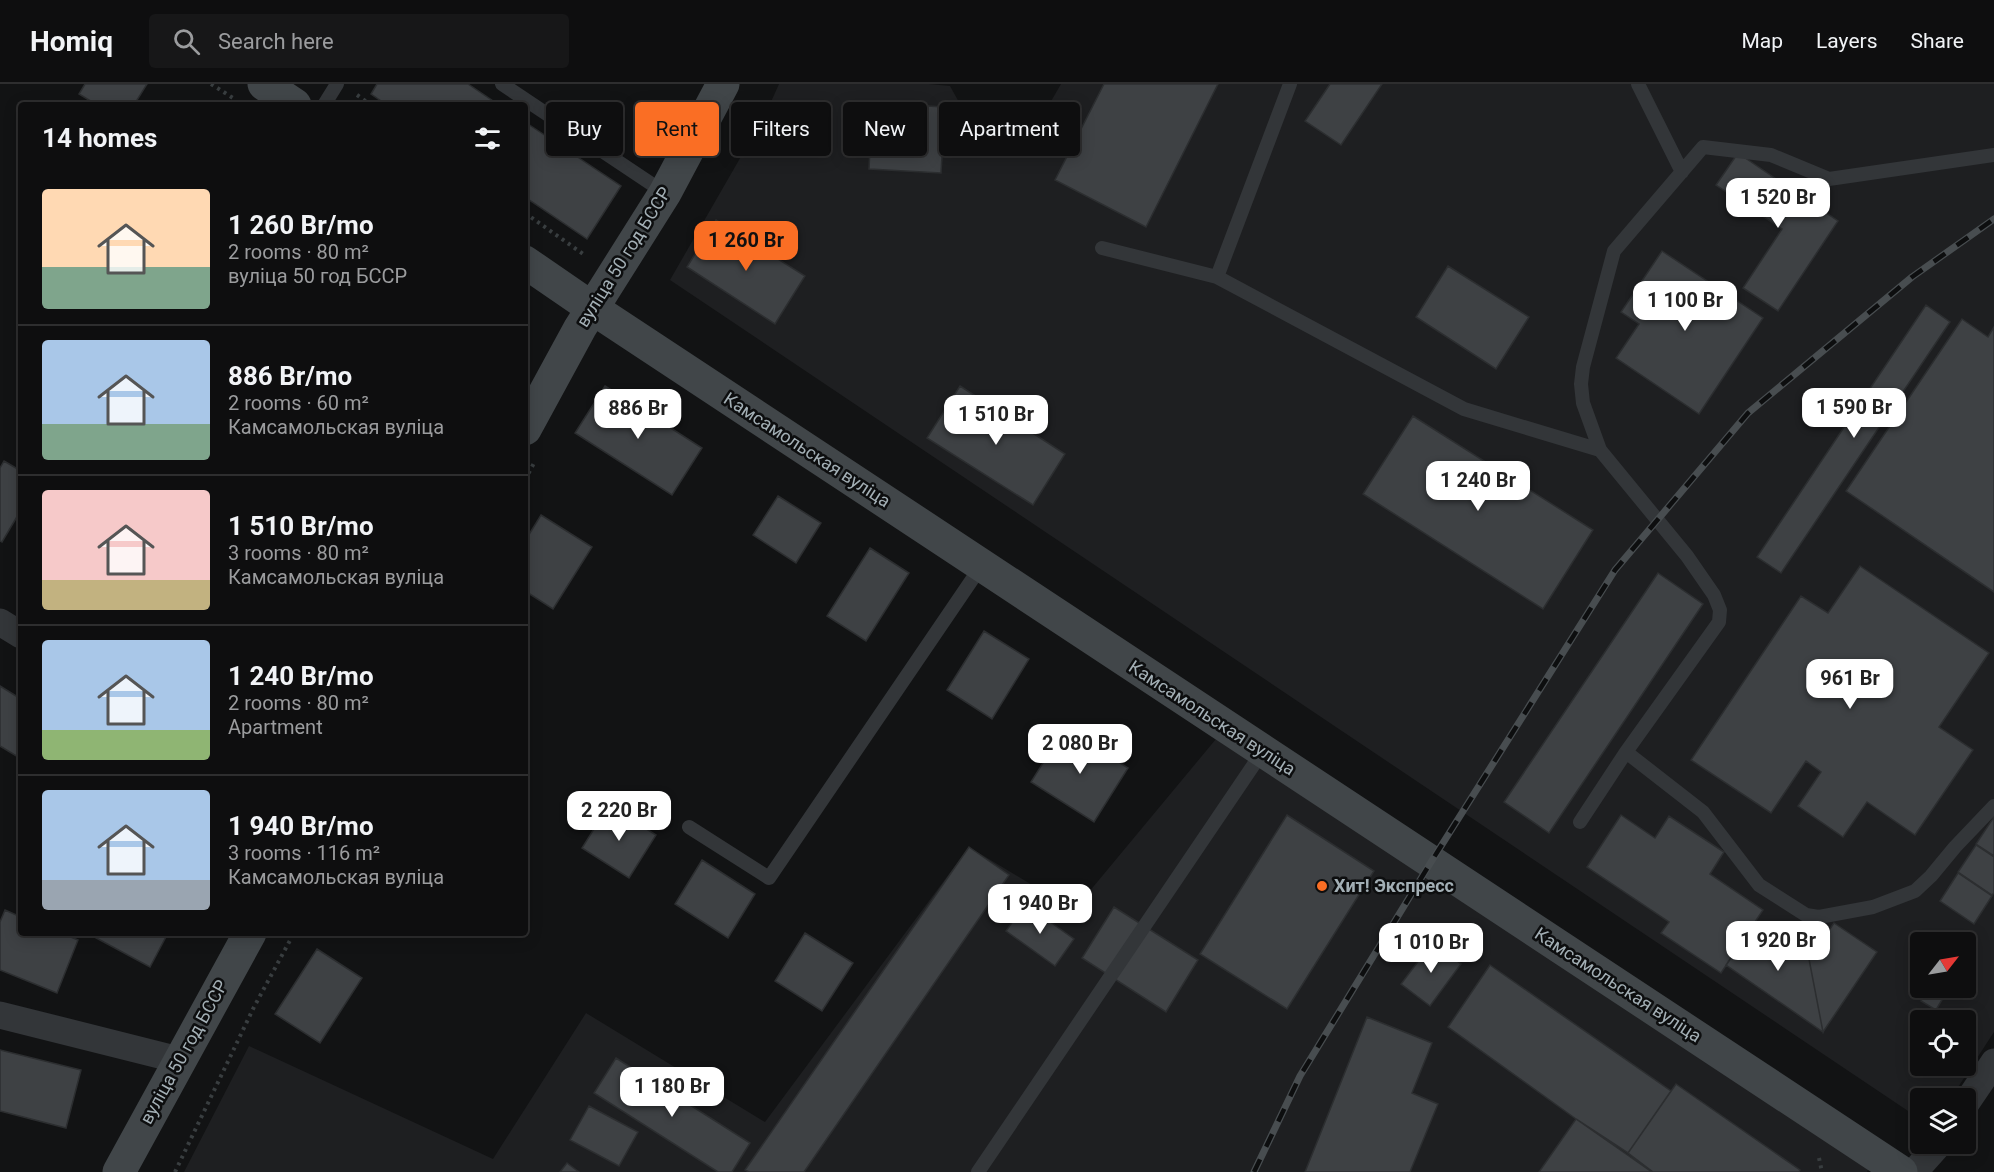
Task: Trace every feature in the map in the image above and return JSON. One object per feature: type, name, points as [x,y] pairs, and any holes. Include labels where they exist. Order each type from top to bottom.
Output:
[{"type":"main road","name":"вуліца 50 год БССР","points":[[528,424],[592,308],[665,193],[723,84]]},
{"type":"main road","points":[[251,93],[284,102]]},
{"type":"main road","name":"Камсамольская вуліца","points":[[528,264],[1901,1172]]},
{"type":"main road","name":"вуліца 50 год БССР","points":[[119,1172],[248,936]]},
{"type":"street","points":[[0,622],[18,633]]},
{"type":"street","points":[[0,1016],[179,1060]]},
{"type":"street","points":[[1976,1089],[1994,1062]]},
{"type":"street","points":[[1914,1172],[1930,1154]]},
{"type":"lane","points":[[326,102],[337,84]]},
{"type":"lane","points":[[502,84],[665,193]]},
{"type":"lane","points":[[1217,277],[1290,84]]},
{"type":"lane","points":[[1638,84],[1682,172]]},
{"type":"lane","points":[[1580,822],[1626,752],[1719,622],[1720,610],[1714,595],[1687,556],[1600,450],[1583,403],[1581,384],[1583,367],[1614,251],[1703,147],[1771,155],[1829,179],[1994,155]]},
{"type":"lane","points":[[1102,248],[1217,277],[1464,409],[1600,450]]},
{"type":"lane","points":[[689,826],[769,878],[982,565]]},
{"type":"lane","points":[[978,1172],[1263,751]]},
{"type":"lane","points":[[1626,752],[1703,812],[1759,885],[1806,915],[1819,917],[1873,907],[1915,891],[1994,806]]},
{"type":"path","points":[[211,84],[251,93]]},
{"type":"path","points":[[528,215],[590,259]]},
{"type":"path","points":[[175,1172],[254,1007],[292,936]]},
{"type":"shaded area","points":[[779,84],[950,86],[959,102],[939,102],[939,156],[1080,156],[1080,102],[1051,102],[1061,84],[1994,84],[1994,1032],[1976,1060],[1976,1010],[1910,1010],[1910,1076],[1965,1076],[1958,1088],[1910,1088],[1910,1112],[670,280],[741,156],[831,156],[831,102],[771,102]]},
{"type":"shaded area","points":[[1216,739],[1869,1168],[1867,1172],[184,1172],[249,1046],[493,1159],[586,1013],[765,1122],[969,847],[1074,910]]},
{"type":"building","points":[[85,84],[147,84],[136,102],[92,102],[79,94]]},
{"type":"building","points":[[377,84],[468,84],[495,102],[383,102],[371,94]]},
{"type":"building","points":[[1104,84],[1218,84],[1146,227],[1055,180],[1067,156],[1080,156],[1080,131]]},
{"type":"building","points":[[1330,84],[1382,84],[1341,145],[1305,121]]},
{"type":"building","points":[[927,106],[939,107],[941,173],[869,169],[870,156],[927,156]]},
{"type":"building","points":[[528,124],[546,136],[546,156],[576,156],[621,186],[587,239],[528,199]]},
{"type":"building","points":[[1738,153],[1838,221],[1778,311],[1743,288],[1782,229],[1716,185]]},
{"type":"building","points":[[716,220],[805,276],[775,324],[687,267]]},
{"type":"building","points":[[1662,251],[1763,318],[1699,414],[1616,358],[1639,324],[1621,312]]},
{"type":"building","points":[[1448,266],[1529,317],[1496,369],[1416,317]]},
{"type":"building","points":[[1926,305],[1950,322],[1781,573],[1757,557]]},
{"type":"building","points":[[1962,319],[1988,337],[1994,327],[1994,592],[1846,491]]},
{"type":"building","points":[[605,386],[702,448],[672,495],[575,433]]},
{"type":"building","points":[[960,386],[1065,454],[1033,505],[927,438]]},
{"type":"building","points":[[1413,416],[1593,530],[1543,609],[1363,494]]},
{"type":"building","points":[[4,461],[18,469],[18,515],[2,542],[0,541],[0,468]]},
{"type":"building","points":[[778,496],[821,523],[796,563],[753,535]]},
{"type":"building","points":[[541,515],[592,547],[553,609],[528,593],[528,536]]},
{"type":"building","points":[[870,548],[909,573],[866,641],[827,616]]},
{"type":"building","points":[[1860,566],[1989,653],[1939,727],[1973,750],[1915,835],[1867,802],[1843,837],[1798,806],[1821,772],[1806,761],[1771,813],[1691,760],[1801,596],[1828,613]]},
{"type":"building","points":[[1658,573],[1703,604],[1549,833],[1504,802]]},
{"type":"building","points":[[984,631],[1029,659],[992,719],[947,690]]},
{"type":"building","points":[[0,686],[18,697],[18,757],[0,746]]},
{"type":"building","points":[[1065,728],[1128,768],[1094,822],[1031,782]]},
{"type":"building","points":[[609,805],[656,835],[629,878],[582,848]]},
{"type":"building","points":[[1287,815],[1374,871],[1287,1009],[1200,954]]},
{"type":"building","points":[[1621,815],[1655,838],[1669,816],[1724,852],[1710,874],[1763,910],[1721,973],[1661,933],[1669,922],[1587,867]]},
{"type":"building","points":[[1994,817],[1994,856],[1976,844]]},
{"type":"building","points":[[1976,845],[1994,857],[1994,893],[1992,895],[1958,872]]},
{"type":"building","points":[[969,847],[1009,875],[804,1172],[749,1172],[745,1170]]},
{"type":"building","points":[[702,860],[755,894],[728,938],[675,904]]},
{"type":"building","points":[[1958,873],[1992,896],[1974,924],[1940,901]]},
{"type":"building","points":[[1025,904],[1074,939],[1055,966],[1006,931]]},
{"type":"building","points":[[1114,907],[1198,960],[1166,1012],[1082,958]]},
{"type":"building","points":[[5,910],[18,916],[18,936],[68,936],[78,940],[57,993],[0,970],[0,922]]},
{"type":"building","points":[[1755,922],[1809,959],[1823,1032],[1726,965]]},
{"type":"building","points":[[1834,923],[1877,952],[1823,1032],[1809,959]]},
{"type":"building","points":[[805,933],[853,963],[822,1011],[775,981]]},
{"type":"building","points":[[93,936],[166,936],[150,967]]},
{"type":"building","points":[[1432,943],[1461,964],[1430,1006],[1401,984]]},
{"type":"building","points":[[317,949],[362,978],[320,1043],[275,1014]]},
{"type":"building","points":[[1490,965],[1671,1091],[1628,1153],[1576,1119],[1448,1027]]},
{"type":"building","points":[[1923,998],[1943,998],[1936,1010],[1921,1001]]},
{"type":"building","points":[[1367,1017],[1432,1043],[1412,1093],[1438,1104],[1410,1172],[1305,1172]]},
{"type":"building","points":[[0,1050],[81,1070],[66,1128],[0,1111]]},
{"type":"building","points":[[616,1058],[750,1143],[732,1172],[718,1172],[594,1093]]},
{"type":"building","points":[[1676,1084],[1800,1170],[1799,1172],[1653,1172],[1628,1153]]},
{"type":"building","points":[[589,1106],[638,1132],[619,1166],[570,1140]]},
{"type":"building","points":[[1576,1119],[1652,1172],[1539,1172]]},
{"type":"building","points":[[567,1163],[579,1172],[560,1172]]},
{"type":"railway","points":[[1254,1172],[1300,1076],[1431,862],[1615,570],[1748,413],[1912,277],[1994,219]]},
{"type":"place","name":"Хит! Экспресс","points":[[1322,886]]}]
